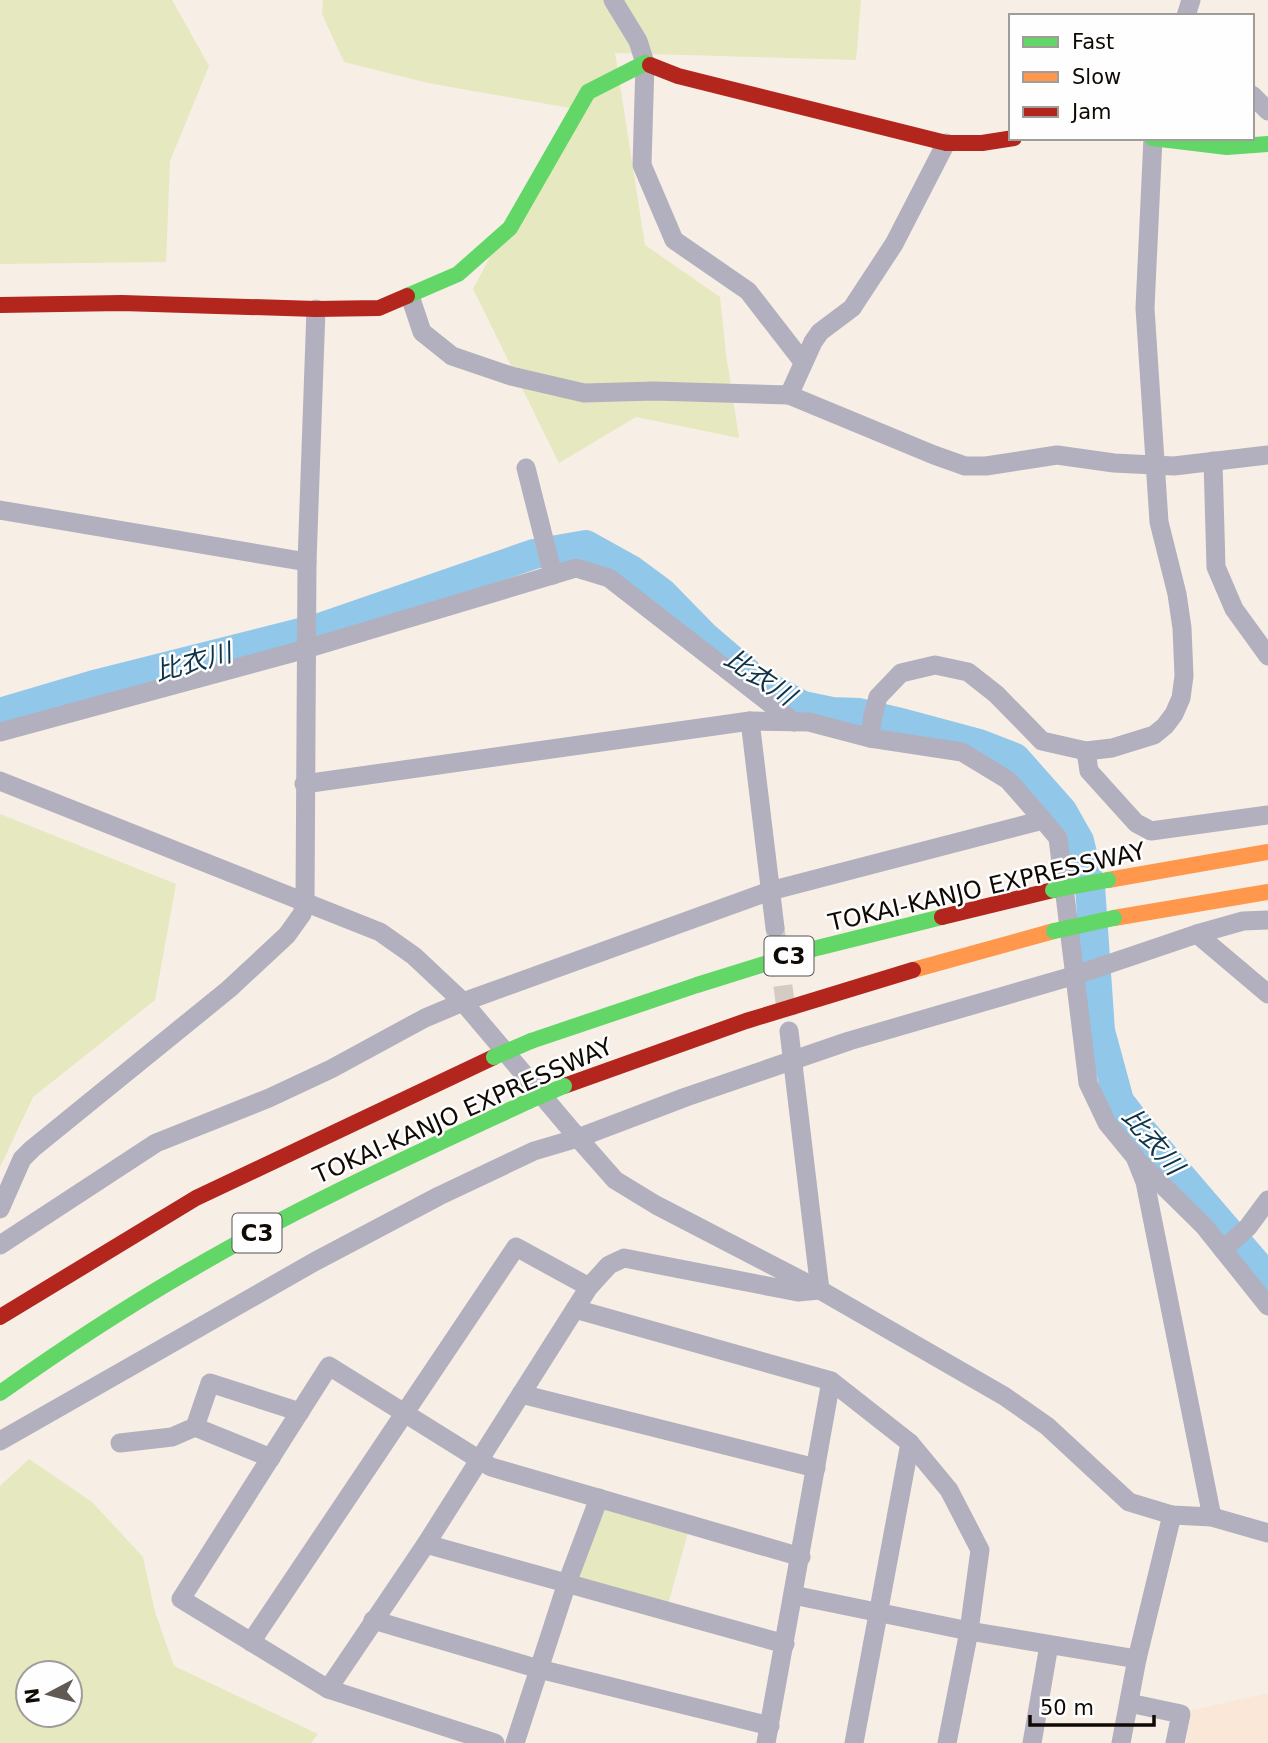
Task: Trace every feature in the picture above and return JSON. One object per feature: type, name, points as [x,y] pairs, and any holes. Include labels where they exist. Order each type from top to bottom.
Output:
[{"type":"main road","points":[[0,305],[122,303],[316,309],[379,308],[458,274],[510,228],[588,92],[645,64],[678,76],[946,143],[982,143],[1009,139]]},
{"type":"main road","points":[[1169,140],[1227,147],[1268,144]]},
{"type":"main road","name":"TOKAI-KANJO EXPRESSWAY","points":[[0,1317],[196,1198],[531,1041],[673,992],[814,949],[1053,890],[1268,852]]},
{"type":"main road","name":"TOKAI-KANJO EXPRESSWAY","points":[[0,1393],[145,1297],[219,1254],[413,1155],[564,1086],[694,1038],[843,989],[1054,931],[1268,892]]},
{"type":"street","points":[[613,0],[638,41],[645,64],[642,165],[674,240],[748,291],[803,362]]},
{"type":"street","points":[[1254,97],[1268,111]]},
{"type":"street","points":[[870,738],[878,698],[901,673],[935,665],[968,672],[996,694],[1042,741],[1086,751],[1112,748],[1154,735],[1174,714],[1181,698],[1184,676],[1182,628],[1177,594],[1159,522],[1145,308],[1153,140]]},
{"type":"street","points":[[789,395],[820,332],[852,307],[876,274],[946,143]]},
{"type":"street","points":[[410,296],[422,332],[452,356],[511,376],[584,393],[654,391],[789,395],[934,456],[965,466],[986,466],[1057,455],[1114,463],[1174,466],[1268,455]]},
{"type":"street","points":[[0,1209],[22,1159],[32,1149],[229,989],[288,935],[302,914],[305,903],[307,562],[316,309]]},
{"type":"street","points":[[1213,461],[1216,568],[1234,609],[1268,656]]},
{"type":"street","points":[[526,468],[554,575]]},
{"type":"street","points":[[0,510],[307,562]]},
{"type":"street","points":[[0,732],[306,649],[576,568],[608,578],[794,722]]},
{"type":"street","points":[[304,784],[750,721],[809,722],[870,738],[962,752],[1008,780],[1058,838],[1088,1083],[1107,1123],[1135,1157],[1204,1226],[1268,1306]]},
{"type":"street","points":[[750,721],[775,928]]},
{"type":"street","points":[[1086,751],[1088,771],[1136,823],[1151,831],[1268,815]]},
{"type":"street","points":[[0,781],[380,932],[414,956],[463,1002],[615,1180],[820,1290],[1004,1396],[1046,1426],[1129,1502],[1172,1515],[1212,1517],[1268,1533]]},
{"type":"street","points":[[0,1245],[156,1143],[281,1092],[331,1069],[425,1018],[463,1002],[770,891],[1043,820]]},
{"type":"street","points":[[0,1441],[314,1262],[439,1196],[534,1151],[578,1139],[686,1097],[862,1037],[1076,975],[1197,934],[1243,921],[1268,920]]},
{"type":"street","points":[[1197,934],[1268,994]]},
{"type":"street","points":[[789,1031],[820,1290]]},
{"type":"street","points":[[1135,1157],[1144,1182],[1212,1517]]},
{"type":"street","points":[[1223,1250],[1248,1227],[1268,1200]]},
{"type":"street","points":[[251,1642],[516,1247],[589,1287]]},
{"type":"street","points":[[328,1689],[426,1544],[589,1287],[609,1265],[624,1258],[798,1292],[820,1290]]},
{"type":"street","points":[[575,1310],[831,1381],[910,1443],[949,1490],[979,1550],[968,1631],[947,1743]]},
{"type":"street","points":[[495,1743],[328,1689],[181,1599],[329,1366],[491,1467],[801,1557]]},
{"type":"street","points":[[373,1620],[768,1734],[831,1381]]},
{"type":"street","points":[[195,1427],[210,1383],[300,1412]]},
{"type":"street","points":[[521,1394],[816,1468]]},
{"type":"street","points":[[120,1443],[172,1437],[195,1427],[271,1458]]},
{"type":"street","points":[[854,1743],[910,1443]]},
{"type":"street","points":[[515,1743],[567,1583],[599,1498]]},
{"type":"street","points":[[1121,1743],[1137,1659],[1172,1515]]},
{"type":"street","points":[[426,1544],[785,1643]]},
{"type":"street","points":[[793,1595],[968,1631],[1137,1659]]},
{"type":"street","points":[[1032,1743],[1049,1644]]},
{"type":"street","points":[[1129,1703],[1181,1714],[1175,1743]]},
{"type":"shaded area","points":[[1268,1693],[1268,1743],[1186,1743],[1192,1710]]},
{"type":"green space","points":[[0,0],[172,0],[209,66],[170,161],[166,262],[0,264]]},
{"type":"green space","points":[[323,0],[861,0],[856,60],[615,53],[645,245],[720,297],[739,438],[636,417],[559,463],[473,289],[570,108],[428,83],[344,62],[322,14]]},
{"type":"green space","points":[[0,814],[176,884],[155,1000],[33,1097],[0,1167]]},
{"type":"green space","points":[[29,1459],[92,1502],[143,1557],[155,1612],[174,1666],[318,1734],[311,1743],[0,1743],[0,1486]]},
{"type":"green space","points":[[601,1504],[689,1529],[667,1608],[573,1581]]},
{"type":"waterway","name":"比衣川","points":[[0,713],[98,684],[320,628],[534,554],[586,545],[631,570],[662,593],[705,637],[758,682],[803,706],[832,712],[859,713],[897,722],[979,744],[1015,758],[1062,811],[1079,841],[1090,886],[1100,1031],[1119,1101],[1268,1278]]},
{"type":"tunnel","points":[[775,928],[787,1016]]},
{"type":"traffic: fast","points":[[407,296],[458,274],[510,228],[588,92],[645,63],[650,65]]},
{"type":"traffic: fast","points":[[1169,140],[1227,147],[1268,144]]},
{"type":"traffic: fast","points":[[1053,890],[1108,880]]},
{"type":"traffic: fast","points":[[531,1041],[813,949],[942,917]]},
{"type":"traffic: fast","points":[[1054,931],[1114,918]]},
{"type":"traffic: fast","points":[[494,1057],[531,1041]]},
{"type":"traffic: fast","points":[[529,1101],[564,1086]]},
{"type":"traffic: fast","points":[[0,1393],[119,1313],[233,1246],[358,1181],[529,1101]]},
{"type":"traffic: slow","points":[[1108,880],[1268,852]]},
{"type":"traffic: slow","points":[[1114,918],[1268,892]]},
{"type":"traffic: slow","points":[[913,970],[1054,931]]},
{"type":"traffic: jam","points":[[650,65],[678,76],[946,143],[982,143],[1009,139]]},
{"type":"traffic: jam","points":[[0,305],[122,303],[316,309],[379,308],[407,296]]},
{"type":"traffic: jam","points":[[942,917],[1053,890]]},
{"type":"traffic: jam","points":[[564,1086],[746,1021],[913,970]]},
{"type":"traffic: jam","points":[[0,1317],[196,1198],[494,1057]]}]
